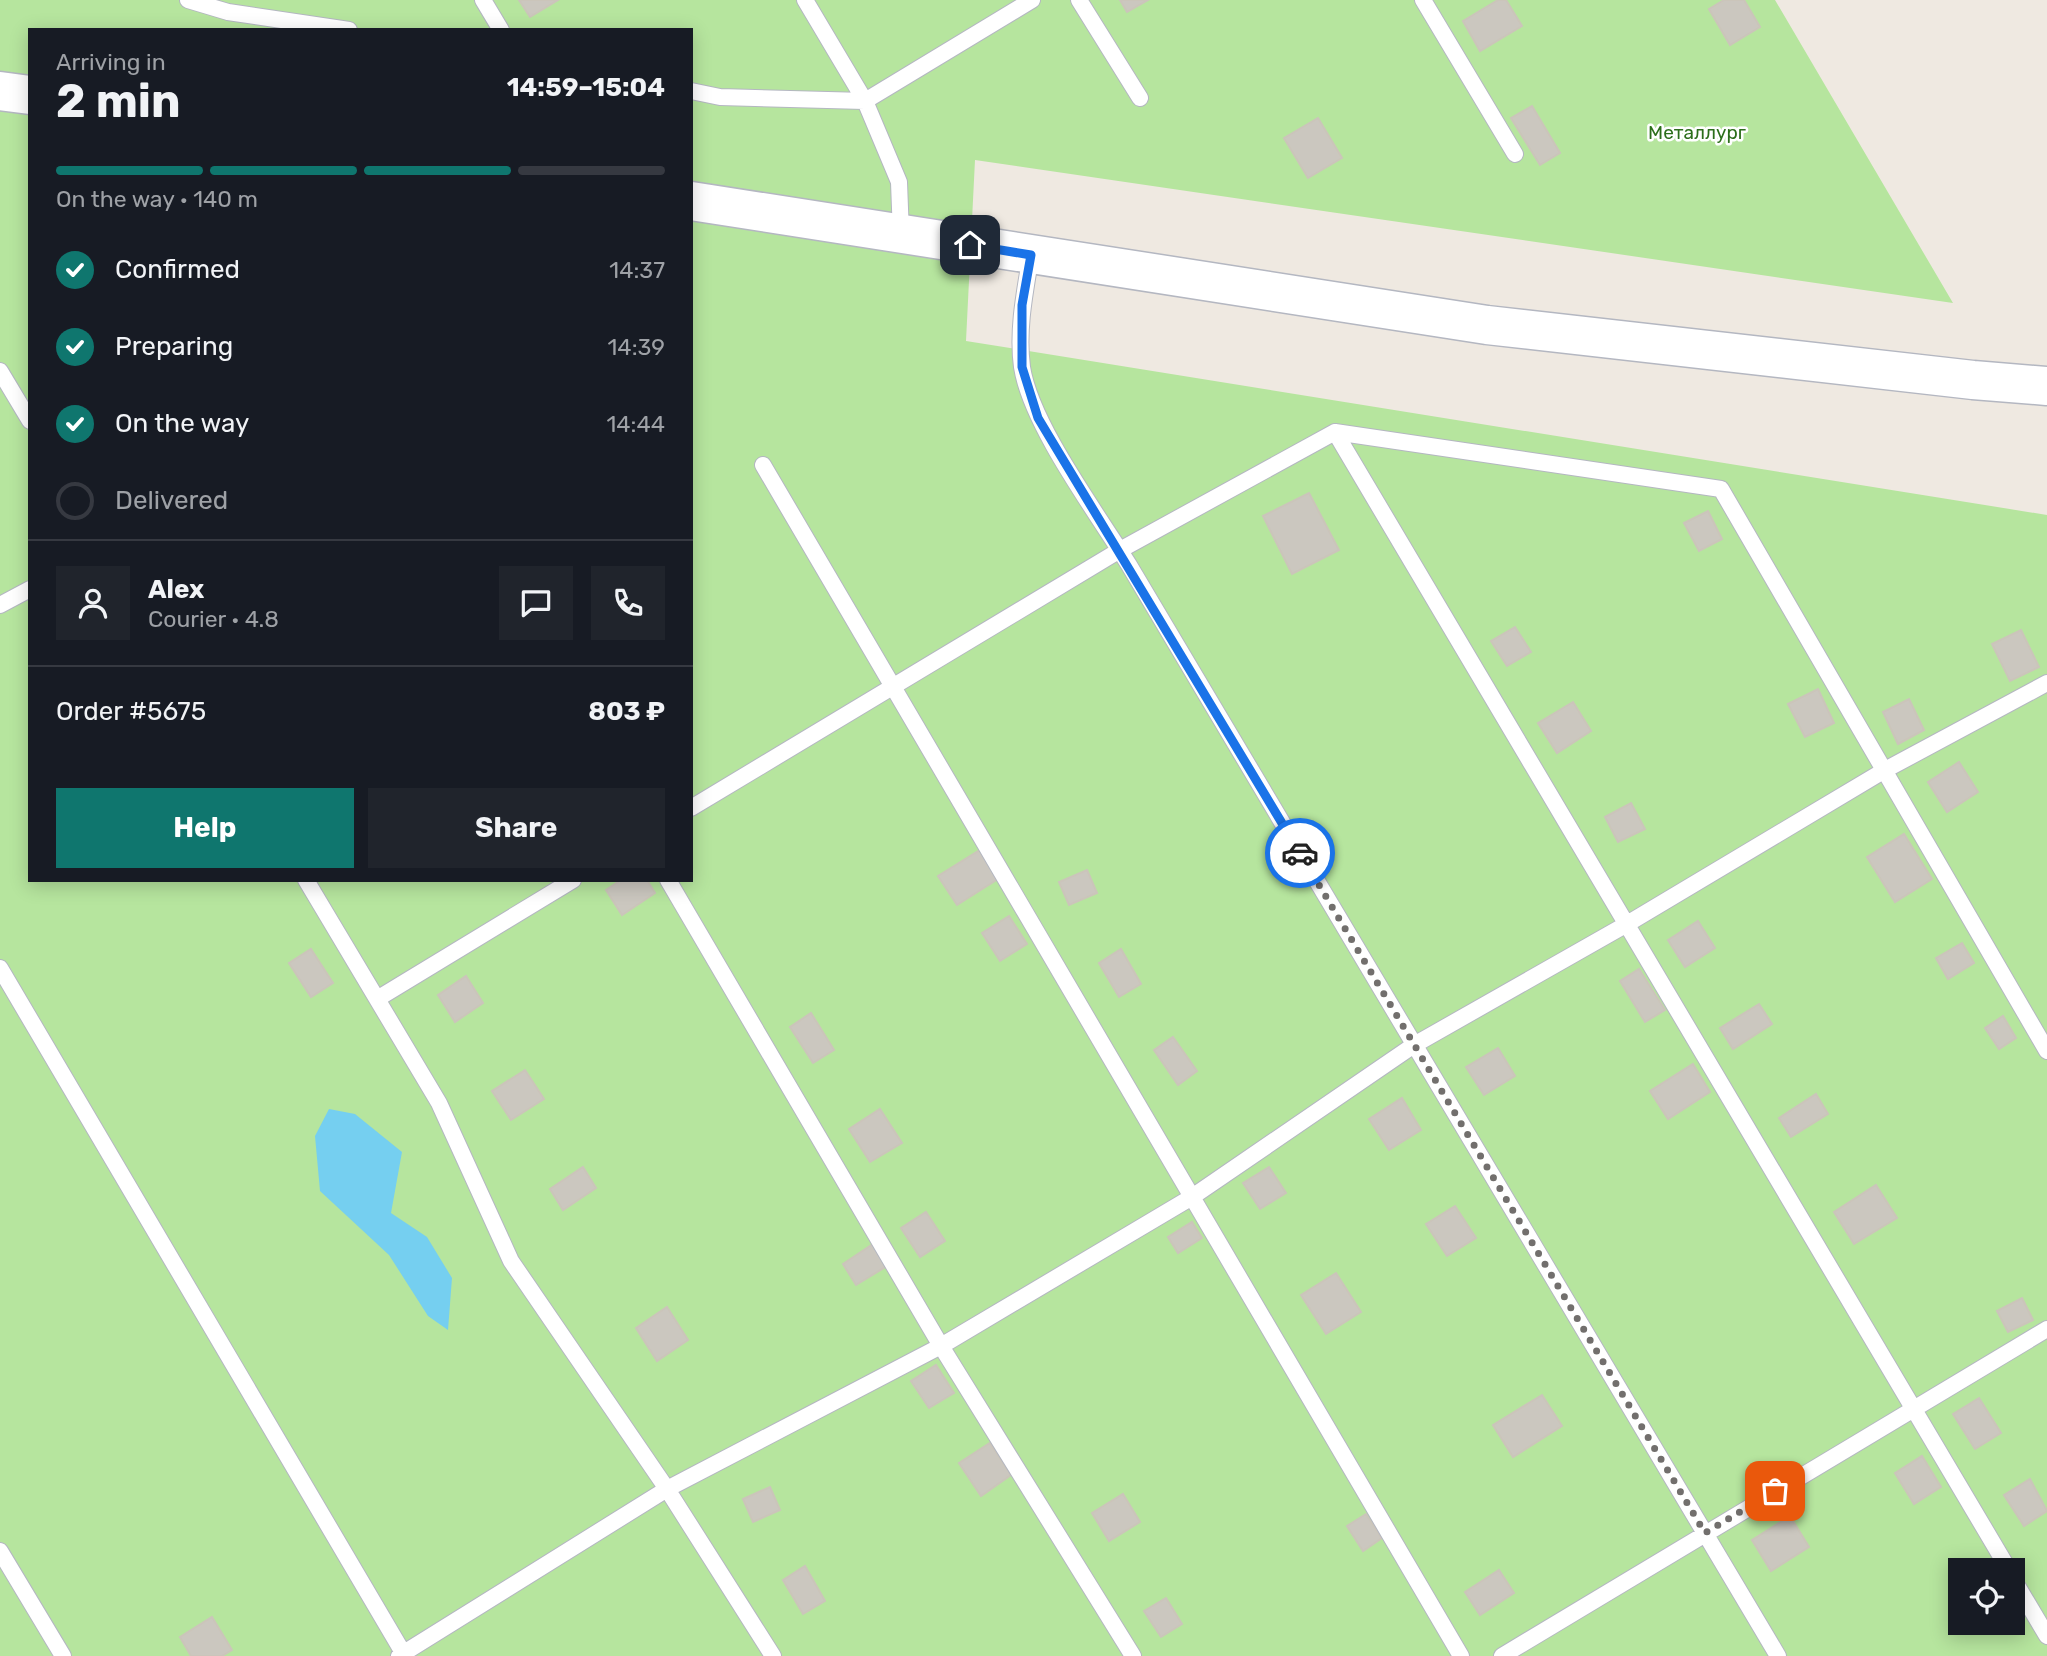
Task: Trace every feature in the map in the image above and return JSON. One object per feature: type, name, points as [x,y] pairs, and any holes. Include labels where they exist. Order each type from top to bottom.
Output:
[{"type":"street","points":[[0,90],[28,95]]},
{"type":"street","points":[[693,201],[1487,325],[1960,379],[2047,386]]},
{"type":"lane","points":[[188,0],[228,12],[336,28]]},
{"type":"lane","points":[[483,0],[500,28]]},
{"type":"lane","points":[[805,0],[865,101],[899,182],[901,235]]},
{"type":"lane","points":[[693,91],[720,97],[865,101],[1032,0]]},
{"type":"lane","points":[[1079,0],[1140,98]]},
{"type":"lane","points":[[1423,0],[1515,154]]},
{"type":"lane","points":[[1031,255],[1022,305],[1022,367],[1038,418],[1120,550],[1778,1656]]},
{"type":"lane","points":[[0,371],[28,418]]},
{"type":"lane","points":[[1335,432],[2001,1558]]},
{"type":"lane","points":[[693,807],[892,684],[1120,550],[1335,432],[1721,489],[2047,1051]]},
{"type":"lane","points":[[763,465],[1461,1656]]},
{"type":"lane","points":[[0,605],[28,590]]},
{"type":"lane","points":[[0,968],[402,1655],[667,1489],[941,1346],[1192,1197],[1414,1045],[1627,924],[1885,771],[2047,683]]},
{"type":"lane","points":[[307,882],[439,1103],[511,1261],[667,1489],[773,1656]]},
{"type":"lane","points":[[377,999],[570,882]]},
{"type":"lane","points":[[669,882],[941,1346],[1133,1656]]},
{"type":"lane","points":[[1502,1656],[2047,1329]]},
{"type":"lane","points":[[0,1551],[63,1656]]},
{"type":"lane","points":[[2025,1599],[2047,1636]]},
{"type":"green space","name":"Металлург","points":[[0,0],[1775,0],[1953,303],[975,160],[966,341],[2047,515],[2047,1656],[0,1656]]},
{"type":"water","points":[[329,1109],[355,1114],[402,1152],[391,1213],[427,1237],[452,1278],[448,1330],[428,1316],[389,1255],[320,1191],[315,1136]]},
{"type":"building","points":[[519,0],[558,0],[530,17]]},
{"type":"building","points":[[1120,0],[1148,0],[1127,12]]},
{"type":"building","points":[[1498,0],[1506,0],[1522,26],[1480,51],[1463,21]]},
{"type":"building","points":[[1724,0],[1744,0],[1760,27],[1730,45],[1709,9]]},
{"type":"building","points":[[1532,106],[1560,153],[1540,165],[1511,118]]},
{"type":"building","points":[[1318,118],[1342,158],[1308,178],[1284,138]]},
{"type":"building","points":[[1309,493],[1339,550],[1292,574],[1263,516]]},
{"type":"building","points":[[1708,511],[1722,539],[1699,551],[1684,523]]},
{"type":"building","points":[[1515,627],[1531,652],[1507,666],[1491,641]]},
{"type":"building","points":[[2021,630],[2039,667],[2010,681],[1992,644]]},
{"type":"building","points":[[1818,689],[1834,723],[1805,737],[1788,704]]},
{"type":"building","points":[[1909,699],[1924,730],[1898,744],[1883,712]]},
{"type":"building","points":[[1573,702],[1591,731],[1557,753],[1538,723]]},
{"type":"building","points":[[1959,762],[1978,792],[1947,812],[1928,782]]},
{"type":"building","points":[[1631,803],[1645,829],[1618,842],[1605,817]]},
{"type":"building","points":[[1904,834],[1932,879],[1895,902],[1867,857]]},
{"type":"building","points":[[980,850],[998,879],[957,905],[938,876]]},
{"type":"building","points":[[1087,870],[1097,893],[1069,905],[1059,882]]},
{"type":"building","points":[[618,882],[648,882],[655,893],[622,915],[606,890]]},
{"type":"building","points":[[1009,916],[1027,944],[1000,961],[982,933]]},
{"type":"building","points":[[1698,921],[1715,948],[1685,967],[1668,940]]},
{"type":"building","points":[[1962,943],[1974,963],[1948,979],[1936,958]]},
{"type":"building","points":[[311,949],[333,983],[311,997],[289,963]]},
{"type":"building","points":[[1121,949],[1141,984],[1119,997],[1099,963]]},
{"type":"building","points":[[1639,969],[1665,1010],[1645,1022],[1620,981]]},
{"type":"building","points":[[466,976],[483,1003],[455,1022],[438,995]]},
{"type":"building","points":[[1759,1004],[1772,1024],[1733,1049],[1720,1028]]},
{"type":"building","points":[[811,1013],[834,1050],[813,1063],[790,1027]]},
{"type":"building","points":[[2003,1016],[2016,1038],[1999,1049],[1985,1028]]},
{"type":"building","points":[[1173,1037],[1197,1071],[1178,1085],[1154,1050]]},
{"type":"building","points":[[1498,1048],[1515,1076],[1484,1095],[1466,1067]]},
{"type":"building","points":[[1693,1064],[1710,1092],[1668,1119],[1650,1091]]},
{"type":"building","points":[[525,1070],[544,1099],[511,1120],[492,1091]]},
{"type":"building","points":[[1816,1094],[1828,1114],[1791,1137],[1779,1118]]},
{"type":"building","points":[[1402,1098],[1421,1130],[1389,1150],[1369,1119]]},
{"type":"building","points":[[880,1109],[902,1143],[870,1162],[849,1129]]},
{"type":"building","points":[[583,1167],[596,1188],[563,1210],[550,1189]]},
{"type":"building","points":[[1269,1167],[1286,1193],[1260,1209],[1243,1183]]},
{"type":"building","points":[[1876,1185],[1897,1218],[1854,1244],[1834,1212]]},
{"type":"building","points":[[1455,1206],[1476,1238],[1447,1256],[1426,1224]]},
{"type":"building","points":[[926,1212],[945,1241],[920,1257],[901,1228]]},
{"type":"building","points":[[1192,1222],[1202,1238],[1178,1253],[1168,1237]]},
{"type":"building","points":[[873,1244],[887,1266],[856,1285],[843,1264]]},
{"type":"building","points":[[1336,1273],[1361,1312],[1326,1334],[1301,1295]]},
{"type":"building","points":[[2022,1298],[2033,1320],[2008,1332],[1997,1311]]},
{"type":"building","points":[[667,1307],[688,1340],[657,1361],[636,1328]]},
{"type":"building","points":[[936,1365],[954,1393],[929,1408],[911,1381]]},
{"type":"building","points":[[1542,1395],[1562,1426],[1513,1457],[1493,1425]]},
{"type":"building","points":[[1979,1398],[2001,1433],[1975,1449],[1953,1414]]},
{"type":"building","points":[[990,1443],[1011,1475],[981,1496],[959,1463]]},
{"type":"building","points":[[1922,1456],[1941,1487],[1914,1504],[1895,1473]]},
{"type":"building","points":[[2030,1479],[2047,1511],[2024,1526],[2004,1495]]},
{"type":"building","points":[[770,1487],[780,1510],[753,1522],[743,1499]]},
{"type":"building","points":[[1123,1494],[1140,1522],[1109,1541],[1092,1513]]},
{"type":"building","points":[[1366,1514],[1382,1538],[1363,1551],[1347,1526]]},
{"type":"building","points":[[1790,1516],[1809,1547],[1771,1571],[1752,1540]]},
{"type":"building","points":[[805,1566],[825,1601],[803,1614],[783,1580]]},
{"type":"building","points":[[1499,1570],[1514,1593],[1480,1615],[1465,1592]]},
{"type":"building","points":[[1166,1598],[1182,1624],[1161,1637],[1144,1611]]},
{"type":"building","points":[[212,1617],[232,1650],[222,1656],[191,1656],[180,1637]]},
{"type":"way so far","points":[[1300,853],[1705,1533],[1775,1491]]},
{"type":"route","points":[[970,245],[1031,255],[1022,305],[1022,367],[1038,418],[1129,565],[1300,853]]}]
